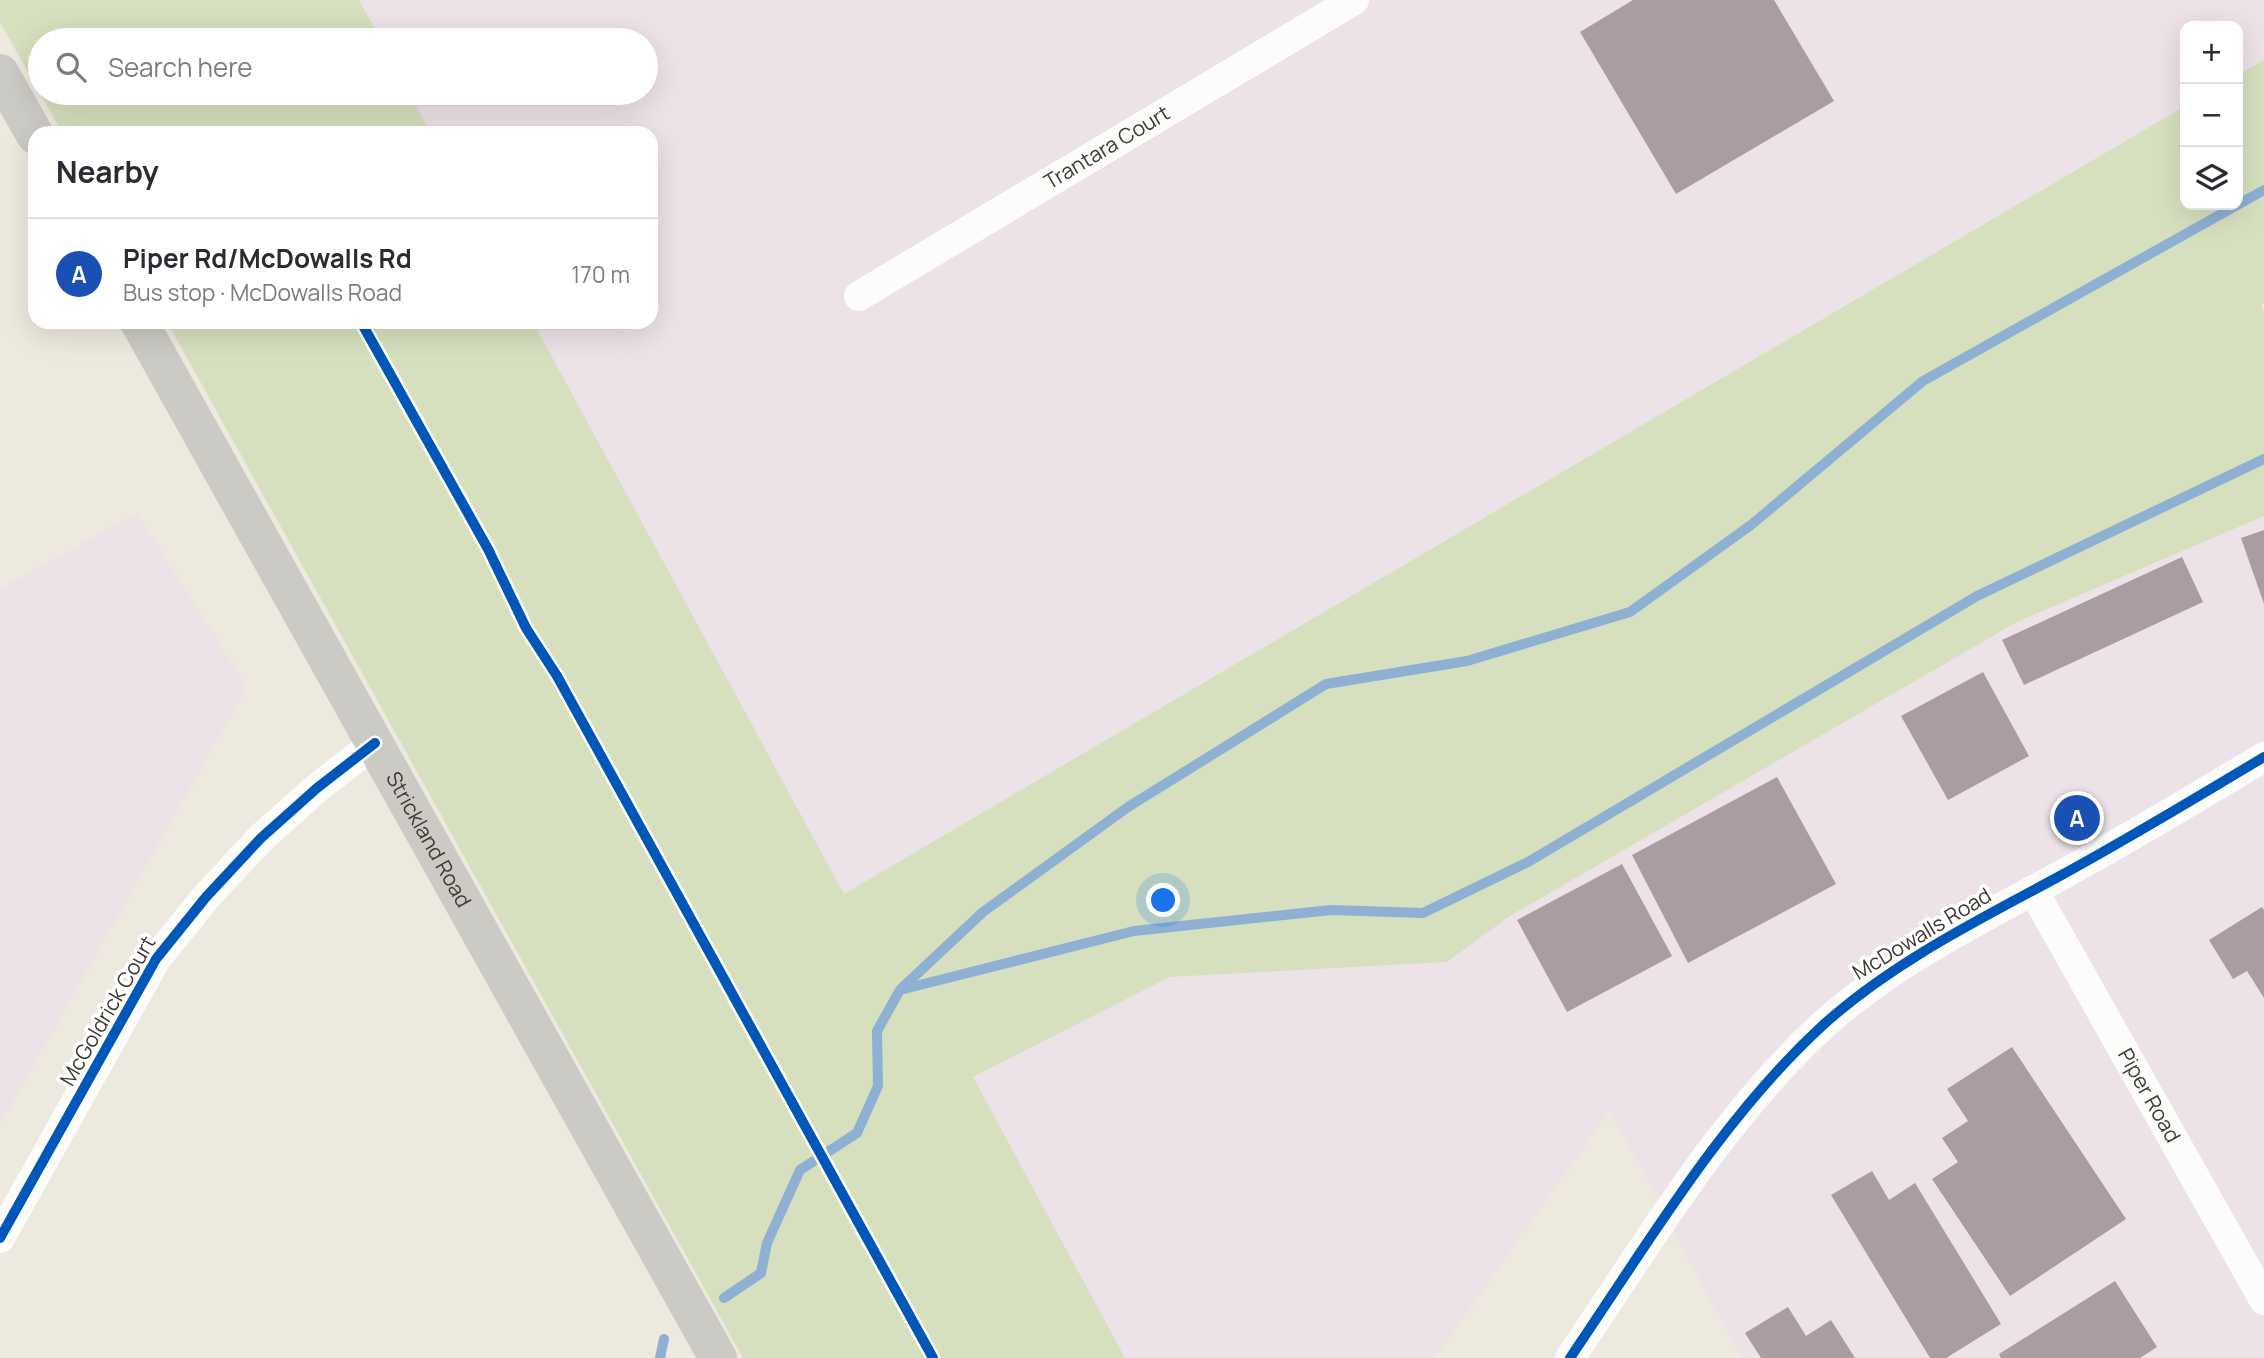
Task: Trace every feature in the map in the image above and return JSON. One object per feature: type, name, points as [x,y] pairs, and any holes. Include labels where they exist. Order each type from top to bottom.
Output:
[{"type":"main road","points":[[0,73],[30,126]]},
{"type":"main road","name":"Strickland Road","points":[[143,329],[718,1358]]},
{"type":"street","name":"Trantara Court","points":[[859,296],[1353,0]]},
{"type":"street","name":"McGoldrick Court","points":[[0,1238],[156,959],[206,897],[261,838],[317,788],[374,743]]},
{"type":"street","name":"McDowalls Road","points":[[1570,1358],[1712,1151],[1784,1063],[1850,1002],[1899,966],[2139,832],[2264,757]]},
{"type":"street","name":"Piper Road","points":[[2033,890],[2264,1300]]},
{"type":"shaded area","points":[[352,0],[2264,0],[2264,60],[2243,72],[2243,21],[2180,21],[2180,109],[844,894],[533,329],[658,329],[658,126],[421,126],[410,105],[658,105],[658,28],[367,28]]},
{"type":"shaded area","points":[[137,513],[247,687],[0,1125],[0,589]]},
{"type":"shaded area","points":[[2264,516],[2264,1358],[1741,1358],[1610,1110],[1435,1358],[1125,1358],[973,1078],[1170,977],[1447,962],[1510,916],[2017,622]]},
{"type":"green space","points":[[0,0],[359,0],[374,28],[28,28],[28,72],[0,22]]},
{"type":"green space","points":[[2264,60],[2264,303],[2261,305],[2264,311],[2264,516],[2017,622],[1510,916],[1447,962],[1170,977],[973,1077],[1125,1358],[743,1358],[171,329],[537,329],[844,894],[2180,109],[2180,210],[2243,210],[2243,72]]},
{"type":"green space","points":[[46,105],[416,105],[427,126],[58,126]]},
{"type":"building","points":[[1633,0],[1774,0],[1834,101],[1676,194],[1580,32]]},
{"type":"building","points":[[2264,530],[2264,604],[2241,538]]},
{"type":"building","points":[[2182,557],[2203,602],[2024,685],[2002,640]]},
{"type":"building","points":[[1983,672],[2029,756],[1948,800],[1901,716]]},
{"type":"building","points":[[1777,777],[1836,884],[1688,963],[1632,855]]},
{"type":"building","points":[[1622,864],[1672,956],[1567,1012],[1517,920]]},
{"type":"building","points":[[2262,907],[2264,998],[2247,971],[2233,979],[2209,940]]},
{"type":"building","points":[[2012,1047],[2126,1219],[2010,1296],[1932,1179],[1958,1162],[1942,1138],[1968,1121],[1947,1089]]},
{"type":"building","points":[[1872,1171],[1889,1200],[1915,1183],[2001,1324],[1946,1358],[1930,1358],[1831,1195]]},
{"type":"building","points":[[2115,1281],[2157,1347],[2140,1358],[2001,1358],[1999,1354]]},
{"type":"building","points":[[1788,1307],[1806,1336],[1831,1320],[1855,1358],[1761,1358],[1745,1333]]},
{"type":"waterway","points":[[902,988],[983,912],[1128,807],[1326,684],[1467,661],[1630,612],[1751,525],[1923,381],[2264,190]]},
{"type":"waterway","points":[[724,1298],[761,1273],[767,1243],[800,1170],[857,1133],[878,1086],[877,1031],[900,990],[1134,931],[1331,910],[1423,913],[1528,862],[1977,596],[2264,459]]},
{"type":"waterway","points":[[660,1358],[664,1339]]},
{"type":"cycle path","points":[[365,329],[488,549],[526,628],[557,676],[933,1358]]},
{"type":"cycle path","points":[[0,1238],[156,959],[206,897],[261,838],[317,788],[375,743]]},
{"type":"cycle path","points":[[1570,1358],[1718,1142],[1785,1062],[1822,1026],[1877,982],[1936,944],[2110,848],[2264,757]]},
{"type":"place","name":"Piper Rd/McDowalls Rd","points":[[2077,818]]}]
